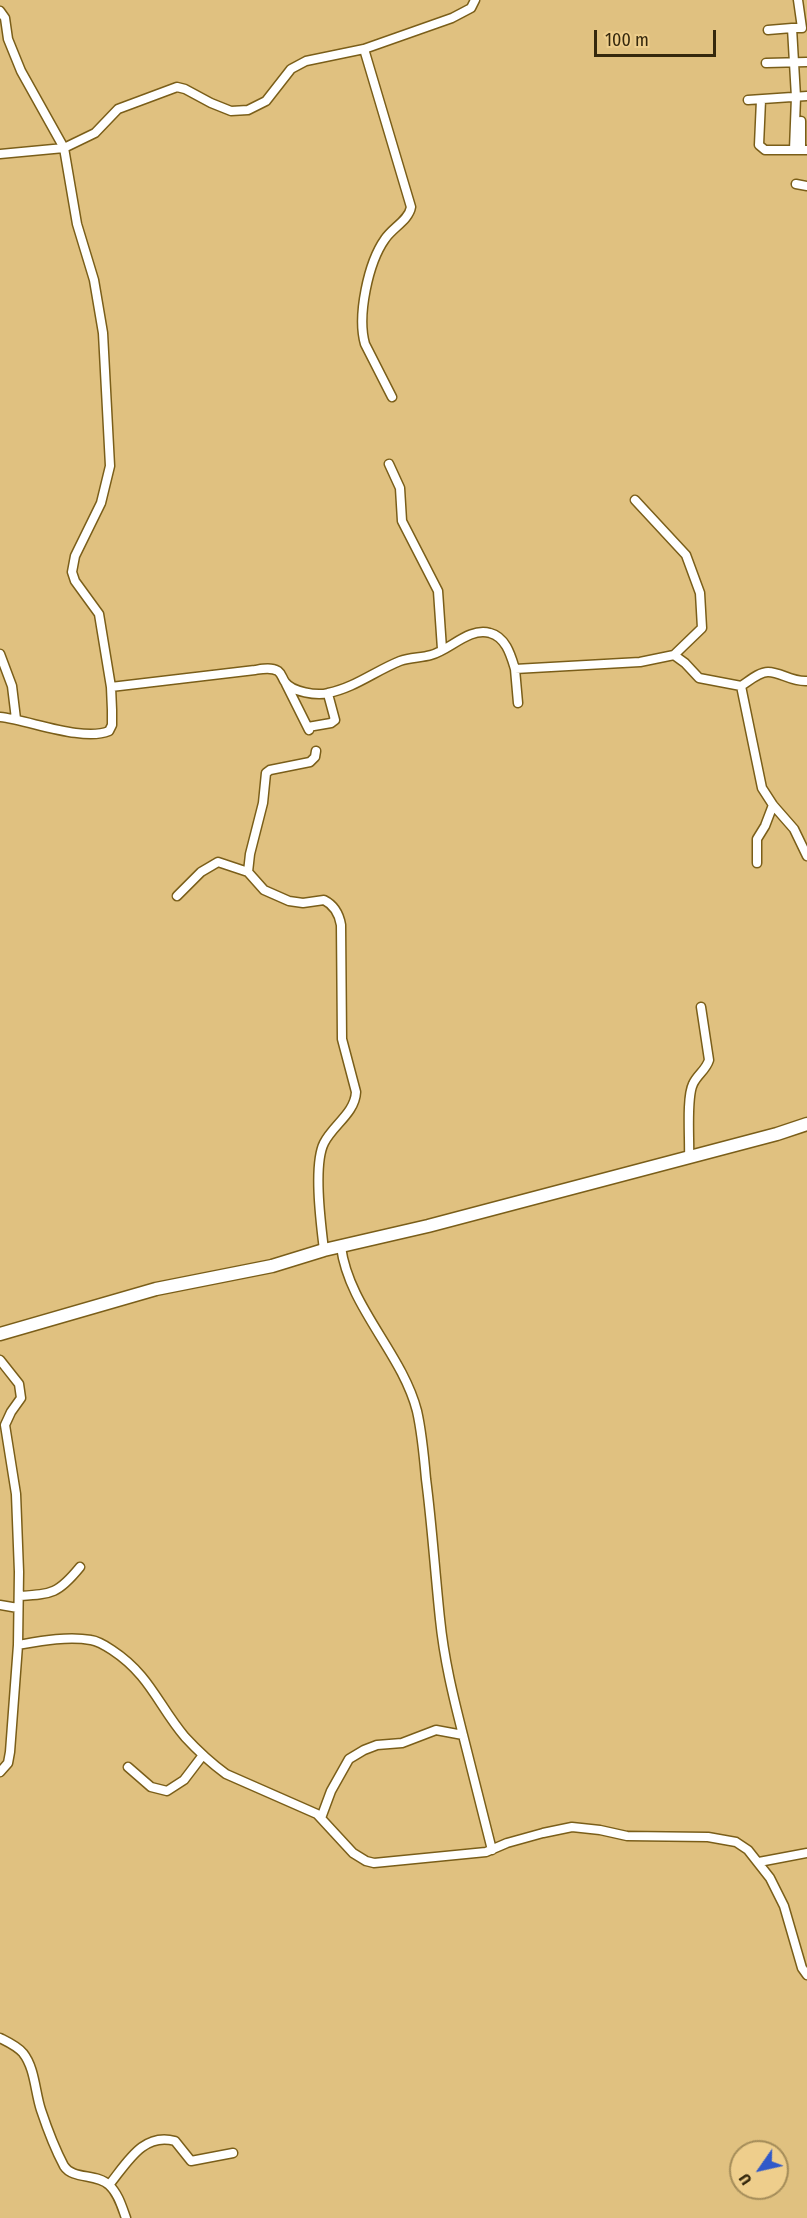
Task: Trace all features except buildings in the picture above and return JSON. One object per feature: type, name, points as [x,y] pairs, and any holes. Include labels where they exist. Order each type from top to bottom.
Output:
[{"type":"street","points":[[0,154],[64,148],[95,132],[118,109],[181,87],[231,111],[248,110],[266,101],[291,69],[306,61],[364,49],[452,18],[471,8],[475,0]]},
{"type":"street","points":[[761,100],[760,147],[765,150],[801,150],[801,97],[794,63],[800,28],[798,0]]},
{"type":"street","points":[[0,11],[5,18],[9,39],[21,71],[64,148],[77,224],[93,273],[103,333],[110,460],[101,503],[75,556],[72,572],[75,581],[99,614],[111,687],[112,725],[105,733],[65,731],[16,718],[0,717]]},
{"type":"street","points":[[768,30],[800,28]]},
{"type":"street","points":[[364,49],[411,207],[409,214],[385,239],[377,255],[364,307],[363,337],[365,344],[392,397]]},
{"type":"street","points":[[766,63],[807,62]]},
{"type":"street","points":[[748,100],[801,97]]},
{"type":"street","points":[[796,184],[807,186]]},
{"type":"street","points":[[389,464],[398,483],[402,521],[438,591],[442,648]]},
{"type":"street","points":[[523,669],[640,662],[674,655],[700,631],[703,626],[699,588],[686,555],[634,500]]},
{"type":"street","points":[[286,684],[316,694],[328,694],[357,683],[400,661],[432,655],[472,634],[489,632],[502,640],[523,669],[518,703]]},
{"type":"street","points":[[0,654],[12,686],[16,718]]},
{"type":"street","points":[[674,655],[699,678],[741,686],[758,675],[768,672],[793,681],[807,681]]},
{"type":"street","points":[[111,687],[272,669],[280,672],[309,729],[335,720],[328,694]]},
{"type":"street","points":[[741,686],[764,793],[794,829],[807,856]]},
{"type":"street","points":[[248,872],[250,854],[263,802],[266,773],[270,770],[310,762],[315,758],[316,752]]},
{"type":"street","points":[[757,863],[757,839],[765,826],[772,805]]},
{"type":"street","points":[[177,896],[201,872],[218,862],[248,872],[264,890],[289,901],[303,903],[315,900],[329,903],[334,907],[340,919],[342,1039],[356,1098],[348,1112],[327,1137],[321,1149],[319,1195],[324,1250]]},
{"type":"street","points":[[689,1158],[690,1094],[694,1082],[709,1060],[701,1007]]},
{"type":"street","points":[[0,1334],[156,1289],[272,1266],[324,1250],[428,1226],[689,1158],[807,1124]]},
{"type":"street","points":[[341,1247],[343,1263],[411,1392],[417,1412],[432,1531],[439,1617],[448,1678],[492,1850]]},
{"type":"street","points":[[0,1360],[12,1374],[21,1391],[21,1398],[5,1425],[16,1494],[19,1596],[18,1645],[10,1752],[8,1763],[0,1772]]},
{"type":"street","points":[[19,1596],[51,1594],[62,1587],[80,1567]]},
{"type":"street","points":[[0,1605],[18,1608]]},
{"type":"street","points":[[18,1645],[54,1640],[91,1640],[106,1646],[133,1666],[157,1695],[184,1736],[203,1755],[226,1774],[274,1794],[321,1818],[353,1853],[366,1861],[374,1863],[486,1852],[507,1843],[572,1827],[627,1836],[708,1837],[736,1842],[748,1850],[759,1862],[784,1906],[802,1968],[807,1975]]},
{"type":"street","points":[[321,1818],[349,1759],[357,1754],[376,1745],[402,1743],[436,1730],[463,1735]]},
{"type":"street","points":[[128,1767],[151,1787],[167,1791],[184,1780],[203,1755]]},
{"type":"street","points":[[759,1862],[807,1852]]},
{"type":"street","points":[[0,2038],[18,2048],[25,2055],[41,2110],[65,2168],[74,2174],[94,2177],[109,2185],[122,2206],[126,2218]]},
{"type":"street","points":[[109,2185],[138,2149],[152,2140],[175,2141],[191,2161],[233,2153]]}]
